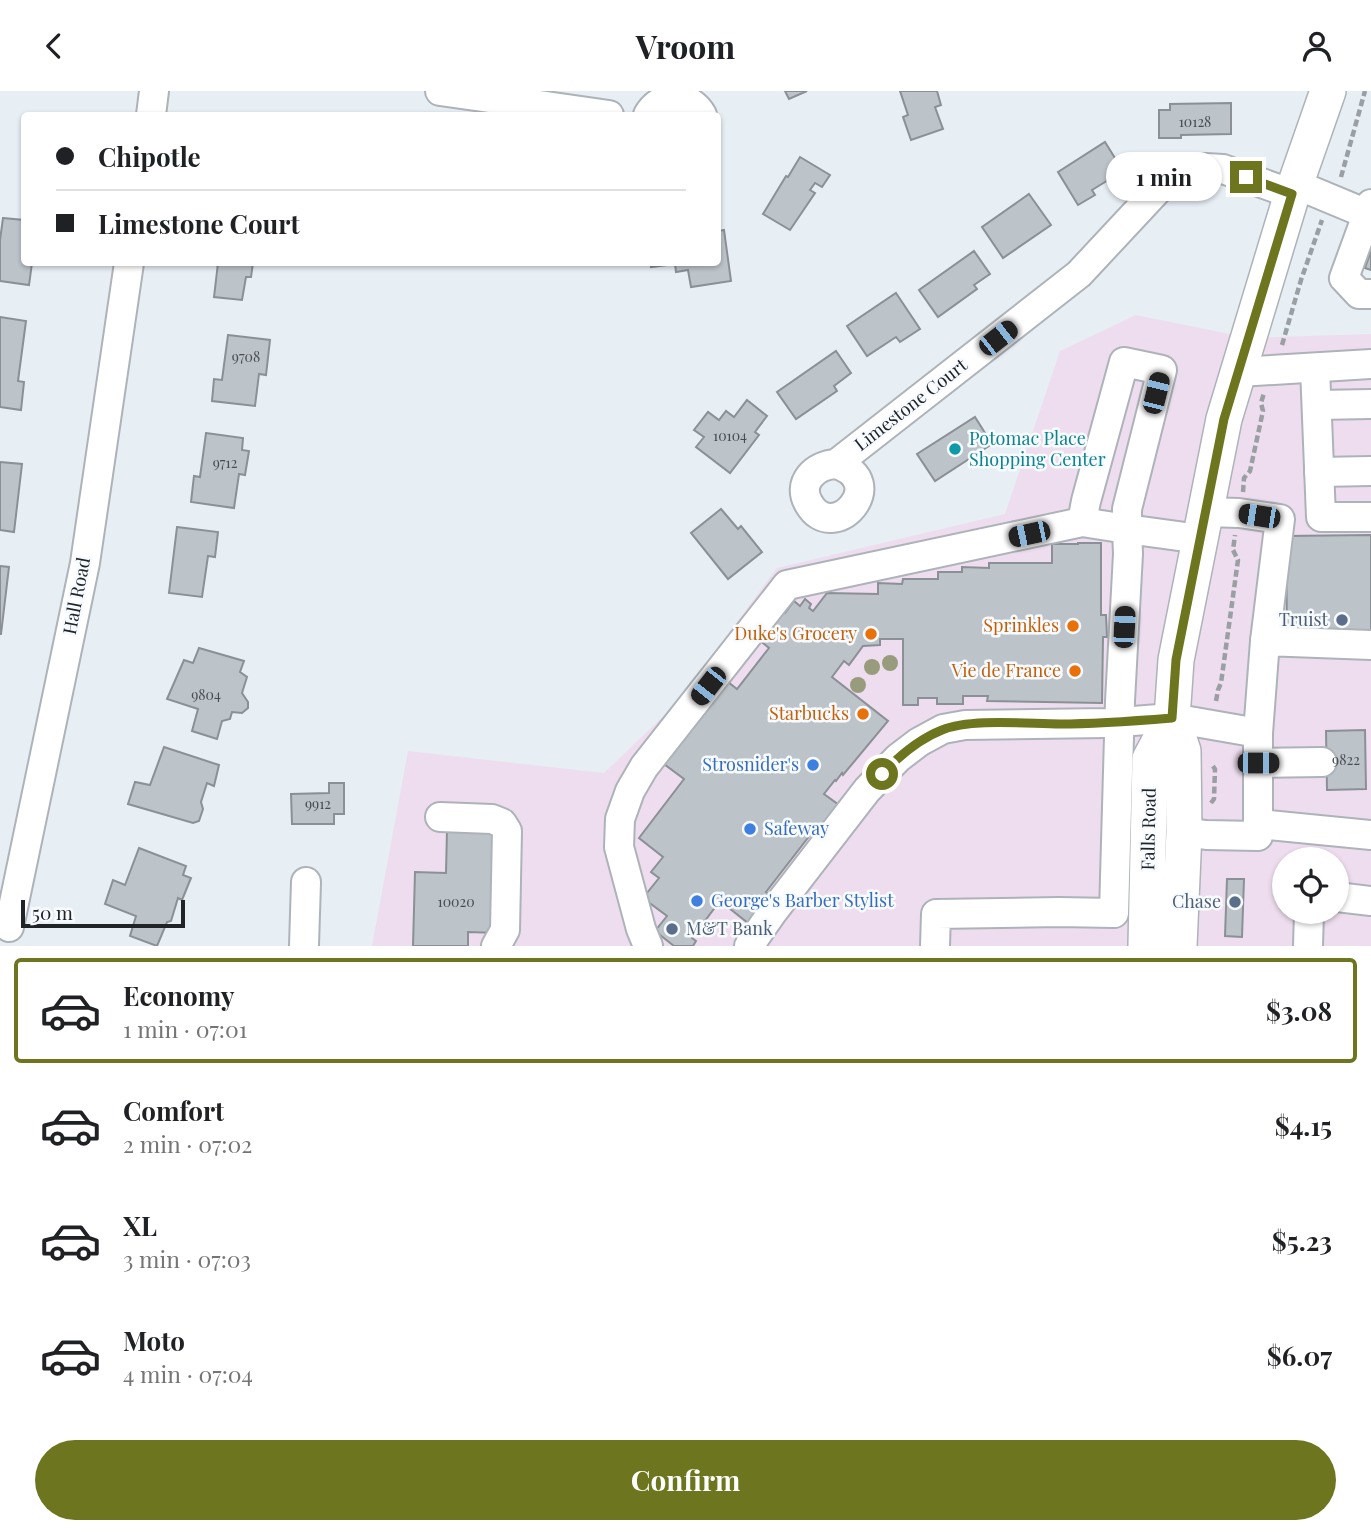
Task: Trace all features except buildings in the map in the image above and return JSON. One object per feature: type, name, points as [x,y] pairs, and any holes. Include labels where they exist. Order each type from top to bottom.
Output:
[{"type":"main road","name":"Falls Road","points":[[1179,946],[1195,833],[1183,751],[1172,718],[1176,660],[1215,521],[1224,419],[1294,189],[1328,91]]},
{"type":"main road","name":"Falls Road","points":[[1146,946],[1150,759],[1172,718]]},
{"type":"street","points":[[150,112],[154,91]]},
{"type":"street","points":[[440,91],[588,112]]},
{"type":"street","points":[[650,112],[664,100],[673,98],[691,103],[700,112]]},
{"type":"street","name":"Limestone Court","points":[[836,464],[1079,275],[1163,184],[1206,168],[1223,169],[1369,209]]},
{"type":"street","points":[[1369,209],[1344,278],[1359,294],[1371,294]]},
{"type":"street","name":"Hall Road","points":[[9,927],[85,563],[129,266]]},
{"type":"street","points":[[935,946],[936,913],[1114,913],[1128,554],[1127,509],[1162,370],[1124,362],[1082,522]]},
{"type":"street","points":[[1239,372],[1371,364]]},
{"type":"street","points":[[1315,367],[1321,517]]},
{"type":"street","points":[[1317,405],[1371,404]]},
{"type":"street","points":[[1319,472],[1371,471]]},
{"type":"street","points":[[648,946],[619,847],[621,819],[630,791],[644,767],[787,585],[1082,522],[1127,529],[1215,521],[1371,517]]},
{"type":"street","points":[[1195,833],[1258,836],[1258,733],[1265,641],[1280,519]]},
{"type":"street","points":[[1265,641],[1371,645]]},
{"type":"street","points":[[749,946],[867,790],[898,758],[943,729],[965,725],[1120,722],[1172,718],[1258,733]]},
{"type":"street","points":[[1258,763],[1322,762]]},
{"type":"street","points":[[440,817],[492,818],[502,823],[507,831],[505,930],[496,946]]},
{"type":"street","points":[[1258,824],[1371,835]]},
{"type":"street","points":[[304,946],[306,882]]},
{"type":"street","points":[[1349,898],[1371,901]]},
{"type":"street","points":[[1308,946],[1309,924]]},
{"type":"path","points":[[1195,833],[1214,799],[1215,769],[1209,758],[1238,560],[1215,521],[1250,471],[1263,411],[1261,403],[1273,370]]},
{"type":"shaded area","points":[[1136,315],[1249,338],[1371,334],[1371,946],[372,946],[408,751],[604,773],[673,707],[777,568],[1005,514],[1060,351]]},
{"type":"place","name":"Potomac Place Shopping Center","points":[[955,449]]},
{"type":"place","name":"Truist","points":[[1342,620]]},
{"type":"place","name":"Sprinkles","points":[[1073,626]]},
{"type":"place","name":"Duke's Grocery","points":[[871,634]]},
{"type":"place","name":"Vie de France","points":[[1075,671]]},
{"type":"place","name":"Starbucks","points":[[863,714]]},
{"type":"place","name":"Strosnider's","points":[[813,765]]},
{"type":"place","name":"Safeway","points":[[750,829]]},
{"type":"place","name":"George's Barber Stylist","points":[[697,901]]},
{"type":"place","name":"Chase","points":[[1235,902]]},
{"type":"place","name":"M&T Bank","points":[[672,929]]},
{"type":"route","points":[[882,774],[919,742],[953,726],[1107,723],[1172,718],[1176,660],[1224,419],[1292,194],[1246,177]]}]
